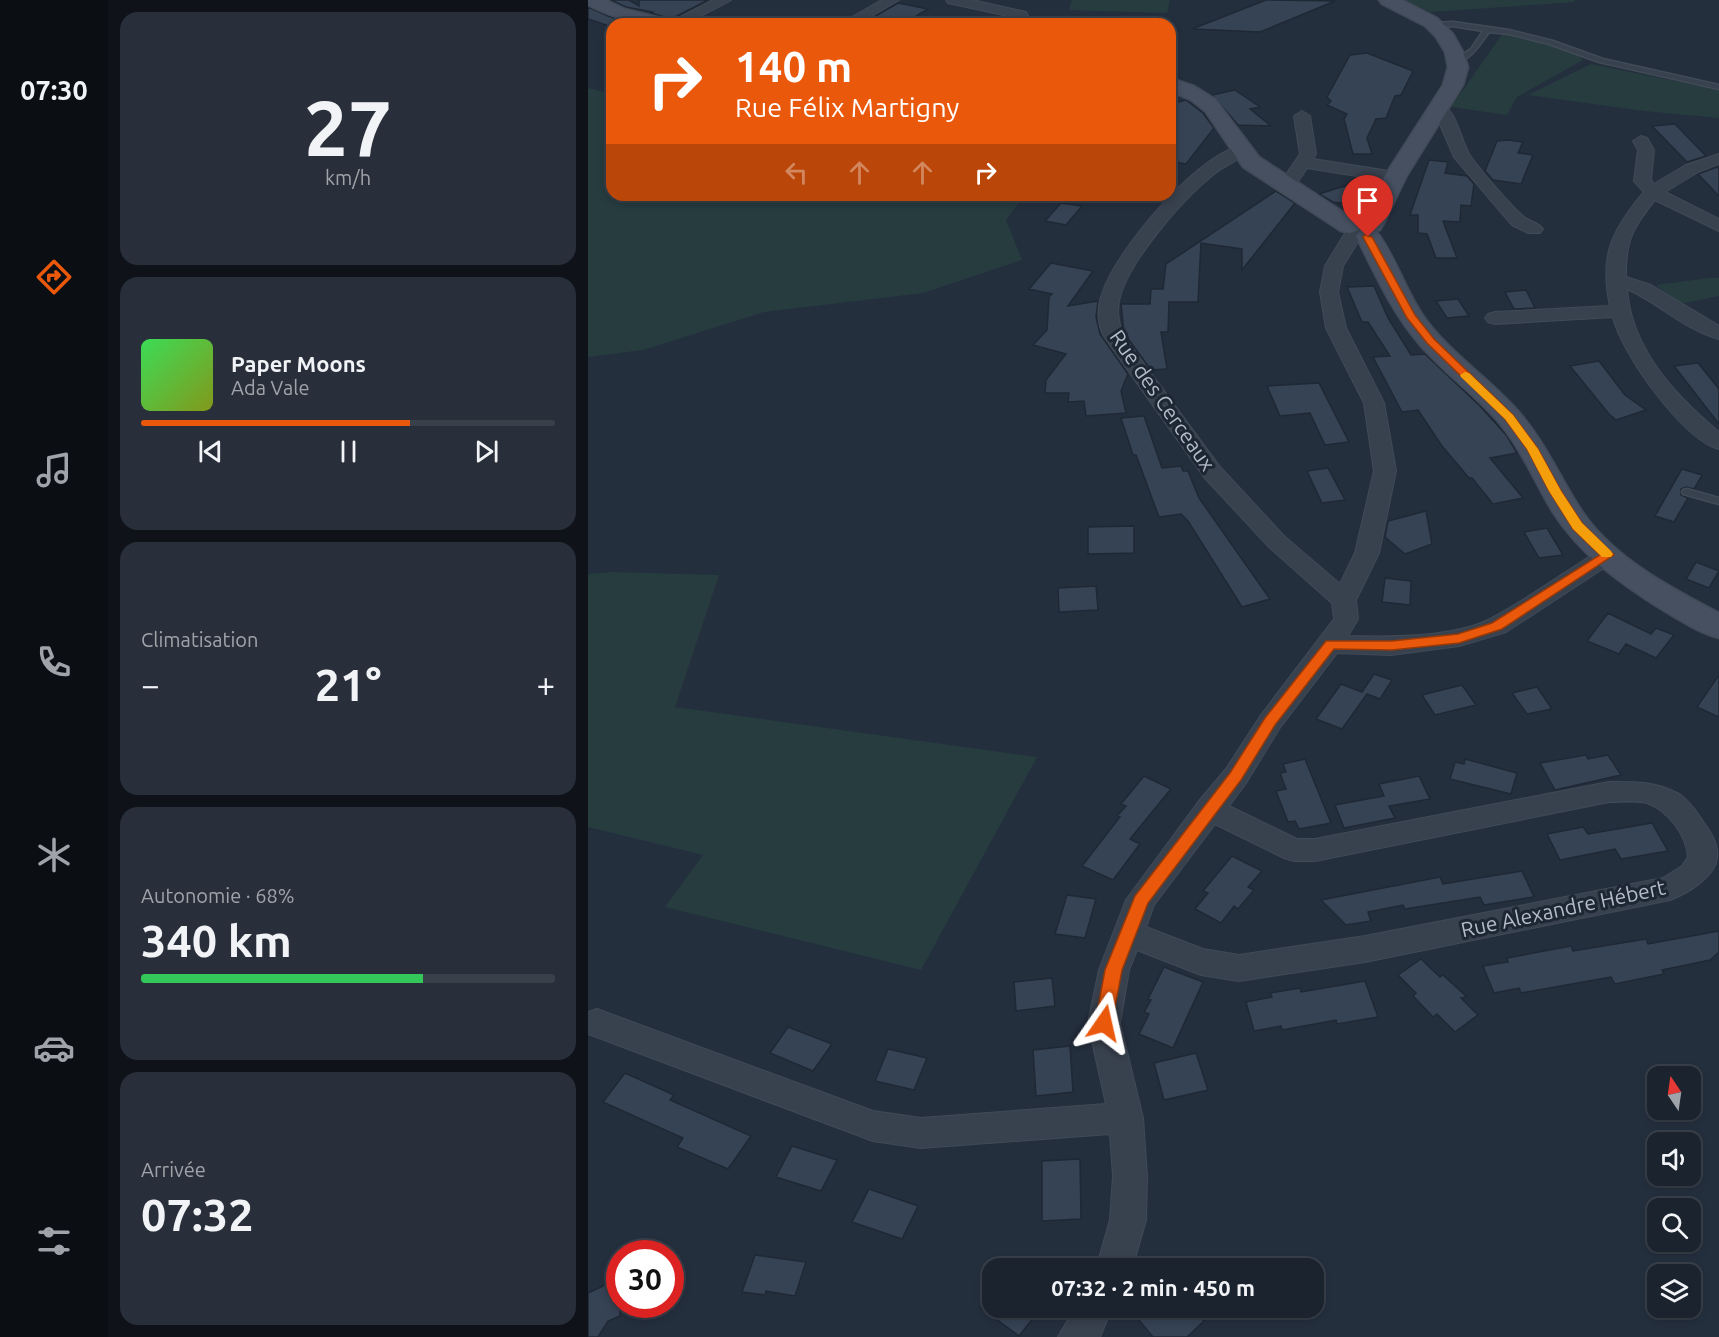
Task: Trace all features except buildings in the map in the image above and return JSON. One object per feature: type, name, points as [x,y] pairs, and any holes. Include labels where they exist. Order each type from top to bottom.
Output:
[{"type":"street","points":[[590,0],[619,13],[639,18]]},
{"type":"street","points":[[686,18],[724,0]]},
{"type":"street","points":[[858,18],[892,0]]},
{"type":"street","points":[[953,0],[1002,13],[1021,15]]},
{"type":"street","points":[[1117,1258],[1128,1220],[1130,1176],[1126,1118],[1104,1023],[1114,970],[1141,900],[1236,776],[1270,722],[1330,644],[1346,619],[1344,600],[1367,553],[1385,471],[1374,404],[1336,328],[1329,292],[1334,266],[1360,231],[1453,85],[1458,67],[1454,52],[1444,34],[1434,25],[1388,0]]},
{"type":"street","points":[[996,18],[1002,13]]},
{"type":"street","points":[[1176,87],[1211,106],[1240,151],[1251,162],[1360,231],[1410,316],[1430,341],[1509,417],[1532,449],[1578,526],[1608,555],[1666,598],[1719,627]]},
{"type":"street","points":[[1438,108],[1443,111],[1462,157],[1518,221],[1534,229]]},
{"type":"street","points":[[1287,185],[1308,154],[1302,116]]},
{"type":"street","points":[[1641,141],[1646,150],[1642,182],[1653,192],[1719,226]]},
{"type":"street","name":"Rue des Cerceaux","points":[[1240,151],[1218,161],[1166,213],[1139,245],[1112,290],[1107,312],[1112,334],[1212,472],[1277,542],[1344,600]]},
{"type":"street","points":[[1719,159],[1696,165],[1679,173],[1653,192],[1632,216],[1618,243],[1617,280],[1620,311],[1642,361],[1660,388],[1690,419],[1719,443]]},
{"type":"street","points":[[1304,162],[1395,177]]},
{"type":"street","points":[[1617,280],[1638,285],[1693,322],[1719,333]]},
{"type":"street","points":[[1495,318],[1620,311]]},
{"type":"street","points":[[1330,644],[1392,646],[1459,638],[1497,626],[1608,555]]},
{"type":"street","name":"Rue Alexandre Hébert","points":[[1127,933],[1201,962],[1239,968],[1365,949],[1670,888],[1692,874],[1703,859],[1701,841],[1688,821],[1670,802],[1648,792],[1609,792],[1315,850],[1294,850],[1209,809]]},
{"type":"street","points":[[597,1023],[873,1126],[921,1133],[1126,1118]]},
{"type":"street","points":[[1077,1337],[1083,1331],[1089,1318]]},
{"type":"lane","points":[[1434,25],[1453,24],[1509,32],[1551,42],[1601,61],[1719,87]]},
{"type":"lane","points":[[1456,60],[1473,50],[1487,30]]},
{"type":"lane","points":[[1687,492],[1719,501]]},
{"type":"green space","points":[[1072,0],[1170,0],[1167,13],[1069,10]]},
{"type":"green space","points":[[1401,0],[1574,0],[1575,2],[1431,12]]},
{"type":"green space","points":[[1503,33],[1543,43],[1579,56],[1583,60],[1517,97],[1507,115],[1451,107]]},
{"type":"green space","points":[[1591,64],[1719,90],[1719,118],[1644,111],[1528,95]]},
{"type":"green space","points":[[588,88],[606,92],[606,201],[1020,201],[1006,220],[1022,260],[923,293],[764,312],[643,350],[588,357]]},
{"type":"green space","points":[[1719,278],[1719,296],[1680,304],[1656,285]]},
{"type":"green space","points":[[613,572],[719,575],[675,707],[1037,757],[921,970],[665,907],[703,855],[588,827],[588,574]]},
{"type":"slow traffic","points":[[1465,375],[1509,417],[1532,449],[1578,526],[1607,554]]},
{"type":"route","points":[[1104,1023],[1114,970],[1141,900],[1236,776],[1270,722],[1330,644],[1392,646],[1459,638],[1497,626],[1608,555],[1578,526],[1532,449],[1509,417],[1430,341],[1410,316],[1368,237]]}]
